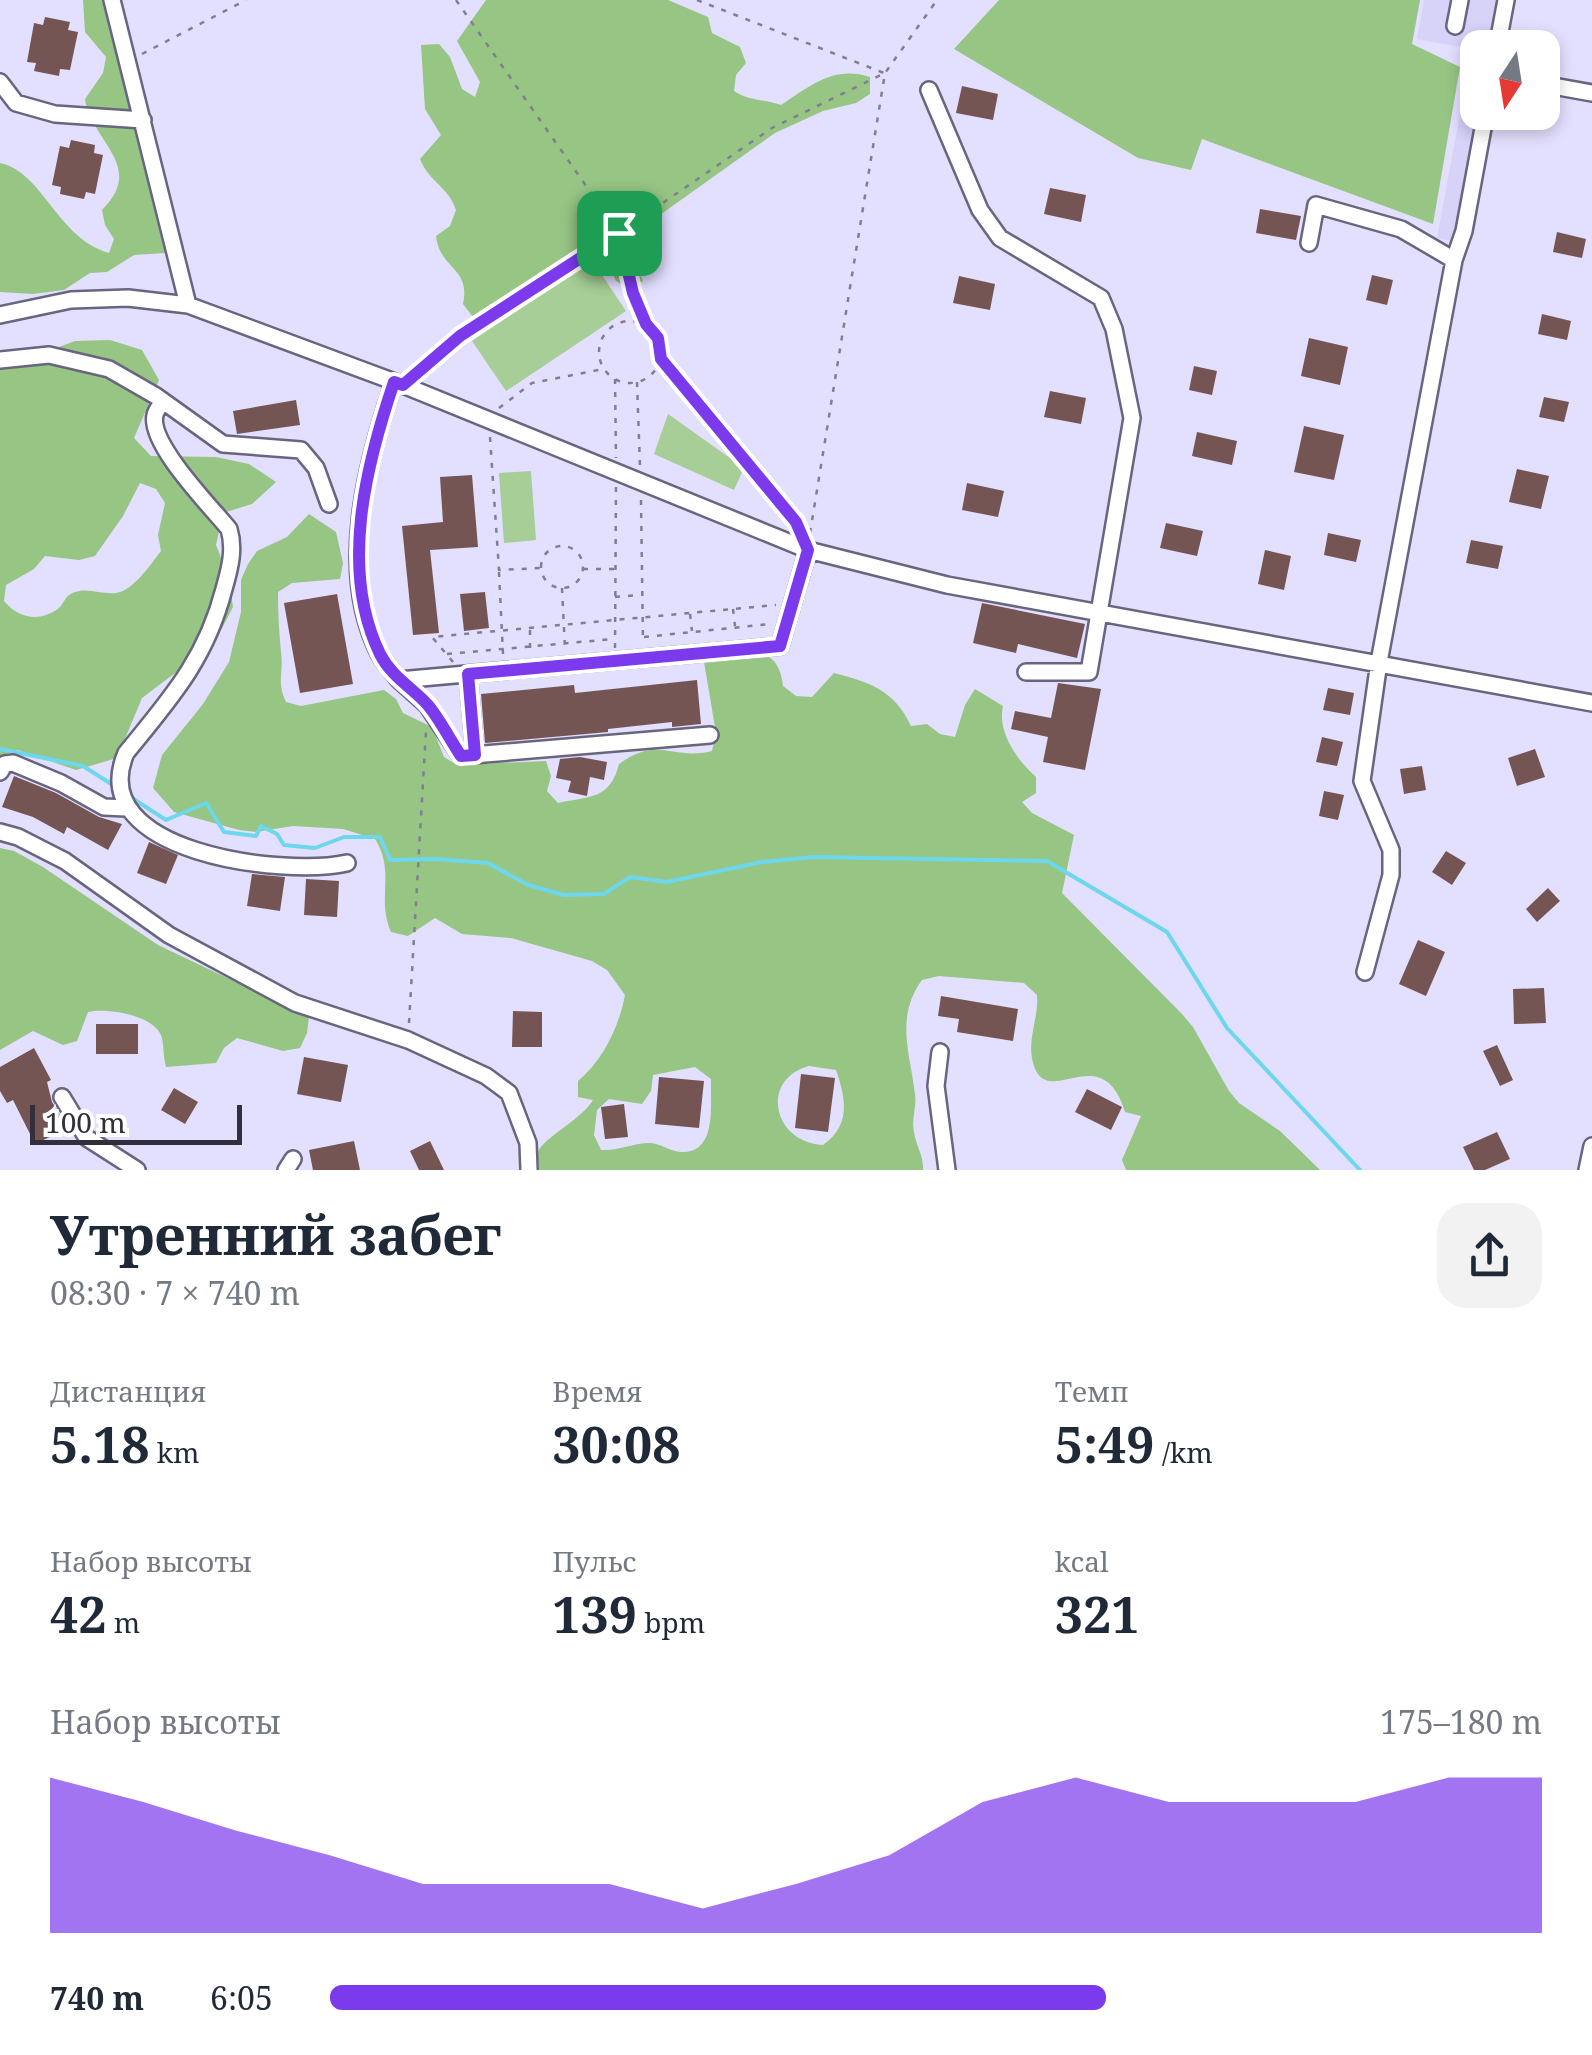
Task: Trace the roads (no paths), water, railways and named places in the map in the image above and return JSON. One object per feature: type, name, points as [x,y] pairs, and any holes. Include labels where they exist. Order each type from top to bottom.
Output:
[{"type":"street","points":[[112,0],[188,305]]},
{"type":"street","points":[[1455,26],[1460,0]]},
{"type":"street","points":[[1501,30],[1506,0]]},
{"type":"street","points":[[0,82],[16,103],[55,114],[143,120]]},
{"type":"street","points":[[1560,87],[1592,93]]},
{"type":"street","points":[[929,90],[980,210],[1000,238],[1101,298],[1114,329],[1132,418],[1089,672],[1026,672]]},
{"type":"street","points":[[1365,972],[1391,875],[1391,850],[1362,781],[1379,662],[1454,260],[1464,231],[1483,130]]},
{"type":"street","points":[[1310,243],[1316,205],[1402,229],[1454,260]]},
{"type":"street","points":[[0,315],[71,300],[128,298],[188,305],[399,383],[808,550],[947,586],[1592,703]]},
{"type":"street","points":[[0,360],[48,354],[109,368],[223,444],[301,450],[316,468],[329,504]]},
{"type":"street","points":[[399,383],[378,428],[362,513],[358,573],[380,655],[399,680],[427,705],[461,756],[710,735]]},
{"type":"street","points":[[163,401],[154,416],[156,431],[168,454],[229,528],[233,543],[217,617],[192,670],[126,753],[119,768],[120,792],[126,808],[136,822],[200,851],[249,863],[320,869],[347,863]]},
{"type":"street","points":[[399,680],[780,646],[808,550]]},
{"type":"street","points":[[466,674],[475,755]]},
{"type":"street","points":[[0,772],[5,764],[13,764],[61,783],[104,807],[126,808]]},
{"type":"street","points":[[0,832],[65,860],[169,935],[296,1003],[408,1040],[486,1076],[509,1093],[528,1143],[529,1170]]},
{"type":"street","points":[[940,1052],[936,1086],[947,1170]]},
{"type":"street","points":[[62,1098],[87,1138],[137,1170]]},
{"type":"street","points":[[1588,1170],[1592,1146]]},
{"type":"waterway","points":[[0,749],[83,766],[116,787]]},
{"type":"waterway","points":[[132,798],[166,820],[206,803],[224,832],[256,836],[261,826],[277,834],[284,845],[315,848],[344,837],[380,837],[390,860],[488,863],[528,885],[564,895],[604,894],[630,877],[667,882],[762,862],[813,857],[1047,861],[1167,932],[1227,1028],[1360,1170]]}]
